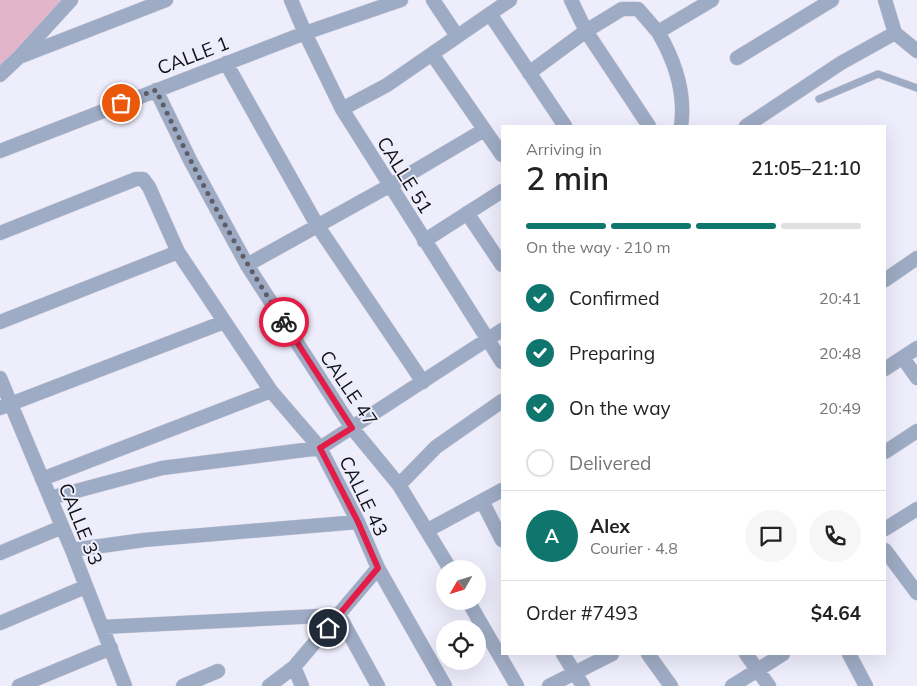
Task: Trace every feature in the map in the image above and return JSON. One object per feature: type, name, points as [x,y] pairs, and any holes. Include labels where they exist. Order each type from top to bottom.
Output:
[{"type":"street","points":[[0,75],[71,0]]},
{"type":"street","points":[[19,57],[166,0]]},
{"type":"street","name":"CALLE 51","points":[[292,0],[305,33],[342,109],[501,360]]},
{"type":"street","name":"CALLE 1","points":[[0,151],[305,33],[402,0]]},
{"type":"street","points":[[433,0],[457,36]]},
{"type":"street","points":[[342,109],[387,85],[510,0]]},
{"type":"street","points":[[571,0],[586,31],[648,125]]},
{"type":"street","points":[[658,32],[712,0]]},
{"type":"street","points":[[737,58],[813,4],[832,0]]},
{"type":"street","points":[[885,0],[895,33],[917,51]]},
{"type":"street","points":[[529,73],[586,31],[622,9],[637,4],[658,32],[674,61],[680,82],[681,125]]},
{"type":"street","points":[[490,14],[564,125]]},
{"type":"street","points":[[748,125],[841,63],[895,33]]},
{"type":"street","points":[[432,54],[501,154]]},
{"type":"street","points":[[226,63],[317,225],[422,382]]},
{"type":"street","name":"CALLE 47","points":[[156,90],[190,160],[247,266],[352,428],[399,484],[445,560]]},
{"type":"street","points":[[247,266],[317,225],[390,186],[484,130]]},
{"type":"street","name":"CALLE 43","points":[[0,233],[136,179],[143,179],[149,187],[178,252],[224,322],[271,391],[320,448],[358,522],[378,568],[445,686]]},
{"type":"street","points":[[424,240],[501,192]]},
{"type":"street","points":[[467,213],[501,264]]},
{"type":"street","points":[[0,322],[178,252]]},
{"type":"street","points":[[886,279],[917,258]]},
{"type":"street","points":[[5,406],[224,322]]},
{"type":"street","points":[[50,498],[162,468],[320,448],[501,331]]},
{"type":"street","points":[[886,368],[917,348]]},
{"type":"street","points":[[903,358],[917,378]]},
{"type":"street","name":"CALLE 33","points":[[0,378],[5,406],[42,479],[125,686]]},
{"type":"street","points":[[42,479],[271,391]]},
{"type":"street","points":[[399,484],[436,447],[501,402]]},
{"type":"street","points":[[886,451],[917,431]]},
{"type":"street","points":[[428,530],[501,491]]},
{"type":"street","points":[[482,501],[501,538]]},
{"type":"street","points":[[886,528],[917,509]]},
{"type":"street","points":[[72,550],[144,540],[358,522]]},
{"type":"street","points":[[0,553],[62,527]]},
{"type":"street","points":[[886,551],[916,588]]},
{"type":"street","points":[[269,686],[294,667],[378,568]]},
{"type":"street","points":[[0,623],[86,587]]},
{"type":"street","points":[[473,610],[517,686]]},
{"type":"street","points":[[102,626],[339,615]]},
{"type":"street","points":[[339,615],[378,686]]},
{"type":"street","points":[[19,686],[111,648]]},
{"type":"street","points":[[564,655],[583,686]]},
{"type":"street","points":[[549,686],[573,672],[610,655]]},
{"type":"street","points":[[649,655],[671,686]]},
{"type":"street","points":[[747,655],[770,686]]},
{"type":"street","points":[[732,686],[781,655]]},
{"type":"street","points":[[850,655],[866,686]]},
{"type":"street","points":[[294,667],[302,686]]},
{"type":"street","points":[[183,686],[218,671]]},
{"type":"lane","points":[[819,99],[878,74],[917,88]]},
{"type":"shaded area","points":[[0,0],[63,0],[0,68]]},
{"type":"way so far","points":[[121,103],[156,90],[190,160],[247,266],[284,322]]},
{"type":"route","points":[[284,322],[352,428],[320,448],[358,522],[378,568],[328,628]]}]
